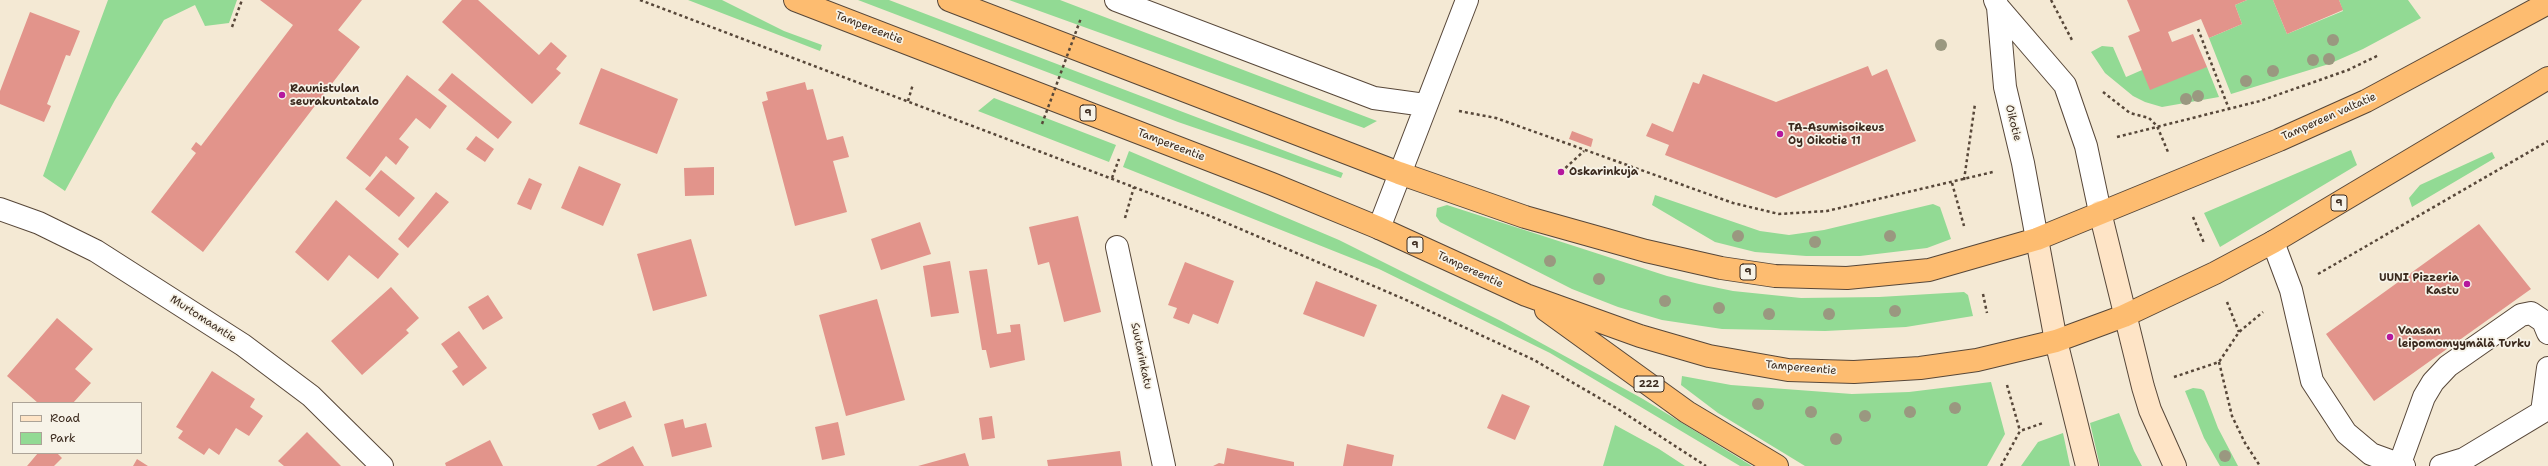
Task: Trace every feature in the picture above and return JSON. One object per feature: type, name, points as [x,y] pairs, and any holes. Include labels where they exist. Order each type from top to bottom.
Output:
[{"type":"highway","name":"Tampereentie","points":[[796,0],[1272,184],[1379,228],[1526,295],[1640,336],[1709,356],[1788,370],[1854,372],[1920,368],[1977,360],[2056,341],[2124,316]]},
{"type":"highway","name":"9","points":[[949,0],[1399,173],[1525,216],[1646,250],[1721,268],[1775,276],[1847,278],[1929,270],[2037,239],[2100,212]]},
{"type":"highway","name":"Tampereen valtatie","points":[[2100,212],[2279,140],[2366,101],[2548,3]]},
{"type":"highway","name":"9","points":[[2124,316],[2215,273],[2273,242],[2548,78]]},
{"type":"highway","name":"222","points":[[1526,295],[1687,412],[1777,466]]},
{"type":"main road","points":[[2100,212],[2124,316],[2150,410],[2175,466]]},
{"type":"main road","points":[[2037,239],[2056,341],[2087,466]]},
{"type":"street","points":[[1116,0],[1374,98],[1425,105]]},
{"type":"street","points":[[1379,228],[1425,105],[1467,0]]},
{"type":"street","name":"Oikotie","points":[[1997,3],[2065,85],[2086,146],[2100,212]]},
{"type":"street","name":"Oikotie","points":[[1997,3],[2005,87],[2024,163],[2037,239]]},
{"type":"street","name":"Murtomaantie","points":[[0,209],[40,223],[96,251],[243,345],[311,396],[382,466]]},
{"type":"street","points":[[2273,242],[2291,290],[2312,381],[2346,433],[2371,454],[2401,466],[2424,397],[2433,382],[2448,366],[2521,316],[2531,313],[2543,320],[2548,333]]},
{"type":"street","name":"Suutarinkatu","points":[[1117,247],[1164,466]]},
{"type":"street","points":[[2441,466],[2464,459],[2542,412],[2548,368]]},
{"type":"path","points":[[232,26],[242,0]]},
{"type":"path","points":[[640,0],[1210,216],[1404,300],[1534,360],[1618,409],[1706,466]]},
{"type":"path","points":[[2051,0],[2076,48]]},
{"type":"path","points":[[1042,124],[1081,18]]},
{"type":"path","points":[[2198,29],[2229,109]]},
{"type":"path","points":[[2114,138],[2229,109],[2348,70],[2383,53]]},
{"type":"path","points":[[908,101],[914,84]]},
{"type":"path","points":[[2098,85],[2106,96],[2130,113],[2150,118],[2157,126],[2169,156]]},
{"type":"path","points":[[1425,105],[1496,118],[1584,151],[1733,203],[1779,214],[1827,211],[1952,183],[1999,170]]},
{"type":"path","points":[[2180,375],[2219,362],[2239,332],[2291,290],[2548,141]]},
{"type":"path","points":[[1561,172],[1584,151]]},
{"type":"path","points":[[1112,178],[1120,154]]},
{"type":"path","points":[[1952,183],[1966,233]]},
{"type":"path","points":[[2193,217],[2204,246]]},
{"type":"path","points":[[1983,294],[1987,313]]},
{"type":"path","points":[[2225,296],[2239,332]]},
{"type":"path","points":[[2219,362],[2232,416],[2244,443],[2260,466]]},
{"type":"path","points":[[2006,378],[2020,431]]},
{"type":"path","points":[[2000,466],[2020,431],[2046,422]]},
{"type":"green space","points":[[108,0],[237,0],[229,23],[205,26],[195,5],[164,20],[115,100],[65,191],[43,176]]},
{"type":"green space","points":[[688,0],[722,0],[784,31],[822,45],[820,51]]},
{"type":"green space","points":[[858,0],[889,0],[1343,173],[1341,178],[1178,122]]},
{"type":"green space","points":[[1009,0],[1060,0],[1377,121],[1364,128]]},
{"type":"green space","points":[[2247,0],[2273,0],[2287,34],[2343,11],[2339,0],[2408,0],[2421,18],[2363,49],[2329,64],[2231,94],[2209,38],[2242,24],[2235,5]]},
{"type":"green space","points":[[2102,46],[2113,47],[2126,77],[2142,70],[2207,67],[2219,97],[2162,107],[2145,102],[2133,96],[2105,73],[2091,52]]},
{"type":"green space","points":[[994,98],[1116,145],[1109,162],[978,111]]},
{"type":"green space","points":[[2351,150],[2357,165],[2220,247],[2204,213]]},
{"type":"green space","points":[[1129,151],[1339,240],[1501,321],[1643,399],[1752,466],[1740,466],[1550,353],[1379,269],[1123,167]]},
{"type":"green space","points":[[2492,152],[2495,158],[2412,207],[2409,198],[2420,185]]},
{"type":"green space","points":[[1655,195],[1760,231],[1789,235],[1824,230],[1933,204],[1940,207],[1951,239],[1927,248],[1860,256],[1806,256],[1755,252],[1715,242],[1652,205]]},
{"type":"green space","points":[[1447,205],[1667,276],[1699,284],[1733,291],[1801,298],[1879,297],[1964,292],[1968,295],[1973,316],[1906,327],[1825,331],[1722,329],[1662,320],[1618,307],[1572,289],[1440,222],[1436,216],[1437,208]]},
{"type":"green space","points":[[1682,376],[1731,385],[1852,394],[1909,392],[1991,382],[2005,434],[1987,466],[1805,466],[1718,413],[1681,385]]},
{"type":"green space","points":[[2193,388],[2204,391],[2218,428],[2238,466],[2220,466],[2204,438],[2185,391]]},
{"type":"green space","points":[[2119,413],[2134,451],[2142,466],[2100,466],[2090,423]]},
{"type":"green space","points":[[1615,425],[1659,449],[1685,466],[1603,466]]},
{"type":"green space","points":[[2063,433],[2070,466],[2021,466],[2038,442]]},
{"type":"building","name":"Raunistulan seurakuntatalo","points":[[260,0],[362,0],[338,30],[360,47],[203,252],[151,212],[196,153],[191,149],[196,142],[201,146],[293,25]]},
{"type":"building","points":[[462,0],[478,0],[539,55],[551,42],[567,56],[556,69],[561,73],[532,104],[442,22]]},
{"type":"building","points":[[2127,0],[2247,0],[2235,5],[2242,24],[2209,38],[2201,19],[2168,32],[2172,42],[2193,34],[2207,67],[2150,90],[2128,36],[2140,31]]},
{"type":"building","points":[[2273,0],[2339,0],[2343,10],[2287,34]]},
{"type":"building","points":[[30,12],[80,31],[70,56],[66,55],[47,104],[51,106],[44,122],[0,104],[0,91]]},
{"type":"building","name":"TA-Asumisoikeus Oy Oikotie 11","points":[[1868,66],[1872,76],[1887,69],[1916,141],[1776,198],[1665,155],[1669,145],[1646,136],[1652,123],[1673,132],[1693,82],[1699,84],[1703,74],[1776,102]]},
{"type":"building","points":[[601,68],[678,99],[657,154],[579,124]]},
{"type":"building","points":[[452,73],[512,122],[498,139],[438,90]]},
{"type":"building","points":[[407,75],[447,106],[430,129],[416,118],[399,139],[409,147],[396,165],[386,156],[370,177],[346,158]]},
{"type":"building","points":[[805,82],[807,90],[813,89],[827,140],[843,136],[849,157],[833,161],[847,212],[795,226],[762,102],[768,100],[766,92]]},
{"type":"building","points":[[1572,131],[1593,139],[1591,147],[1569,139]]},
{"type":"building","points":[[476,136],[494,149],[485,162],[466,149]]},
{"type":"building","points":[[579,166],[621,184],[603,226],[561,208]]},
{"type":"building","points":[[714,167],[714,195],[685,196],[684,168]]},
{"type":"building","points":[[381,170],[415,198],[399,217],[365,189]]},
{"type":"building","points":[[529,178],[542,184],[531,210],[517,204]]},
{"type":"building","points":[[436,192],[449,202],[408,248],[398,239]]},
{"type":"building","points":[[336,200],[399,254],[378,279],[349,255],[328,281],[295,252]]},
{"type":"building","points":[[1078,216],[1101,312],[1064,322],[1049,262],[1038,265],[1029,227]]},
{"type":"building","points":[[920,222],[931,254],[881,270],[871,239]]},
{"type":"building","points":[[2479,224],[2531,289],[2374,401],[2326,334]]},
{"type":"building","points":[[691,239],[707,296],[653,311],[637,254]]},
{"type":"building","points":[[950,261],[959,313],[931,317],[923,266]]},
{"type":"building","points":[[1185,262],[1234,281],[1218,324],[1193,314],[1189,324],[1173,318],[1177,308],[1168,305]]},
{"type":"building","points":[[987,269],[997,334],[1011,332],[1010,325],[1020,324],[1025,360],[990,368],[986,350],[982,350],[969,271]]},
{"type":"building","points":[[1316,281],[1377,305],[1364,337],[1303,314]]},
{"type":"building","points":[[391,287],[419,318],[406,330],[409,333],[362,375],[331,341]]},
{"type":"building","points":[[488,295],[503,318],[483,330],[468,307]]},
{"type":"building","points":[[877,299],[905,400],[846,416],[819,315]]},
{"type":"building","points":[[57,318],[93,349],[75,369],[91,383],[74,402],[37,402],[7,376]]},
{"type":"building","points":[[459,331],[487,368],[463,386],[452,371],[458,367],[441,344]]},
{"type":"building","points":[[212,371],[255,399],[250,407],[263,416],[249,436],[236,428],[219,455],[209,448],[204,455],[178,438],[183,431],[176,427]]},
{"type":"building","points":[[1502,394],[1530,406],[1515,440],[1487,428]]},
{"type":"building","points":[[625,401],[632,417],[599,430],[592,414]]},
{"type":"building","points":[[992,416],[995,438],[982,440],[979,418]]},
{"type":"building","points":[[683,419],[685,428],[706,423],[712,447],[672,457],[664,424]]},
{"type":"building","points":[[838,422],[845,455],[822,460],[815,427]]},
{"type":"building","points":[[307,432],[341,466],[284,466],[278,461]]},
{"type":"building","points":[[490,440],[503,466],[446,466],[445,463]]},
{"type":"building","points":[[1347,444],[1394,455],[1392,466],[1343,466]]},
{"type":"building","points":[[633,446],[644,466],[596,466]]},
{"type":"building","points":[[1227,448],[1294,462],[1294,466],[1213,466],[1219,463],[1224,464]]},
{"type":"building","points":[[1120,451],[1122,466],[1048,466],[1047,460]]},
{"type":"building","points":[[965,453],[969,466],[918,466]]},
{"type":"building","points":[[37,454],[58,454],[62,458],[54,466],[27,466]]},
{"type":"building","points":[[137,459],[148,466],[133,466]]},
{"type":"place","name":"Raunistulan seurakuntatalo","points":[[282,95]]},
{"type":"place","name":"TA-Asumisoikeus Oy Oikotie 11","points":[[1780,134]]},
{"type":"place","name":"Oskarinkuja","points":[[1561,172]]},
{"type":"place","name":"UUNI Pizzeria Kastu","points":[[2467,284]]},
{"type":"place","name":"Vaasan leipomomyymälä Turku","points":[[2390,337]]}]
